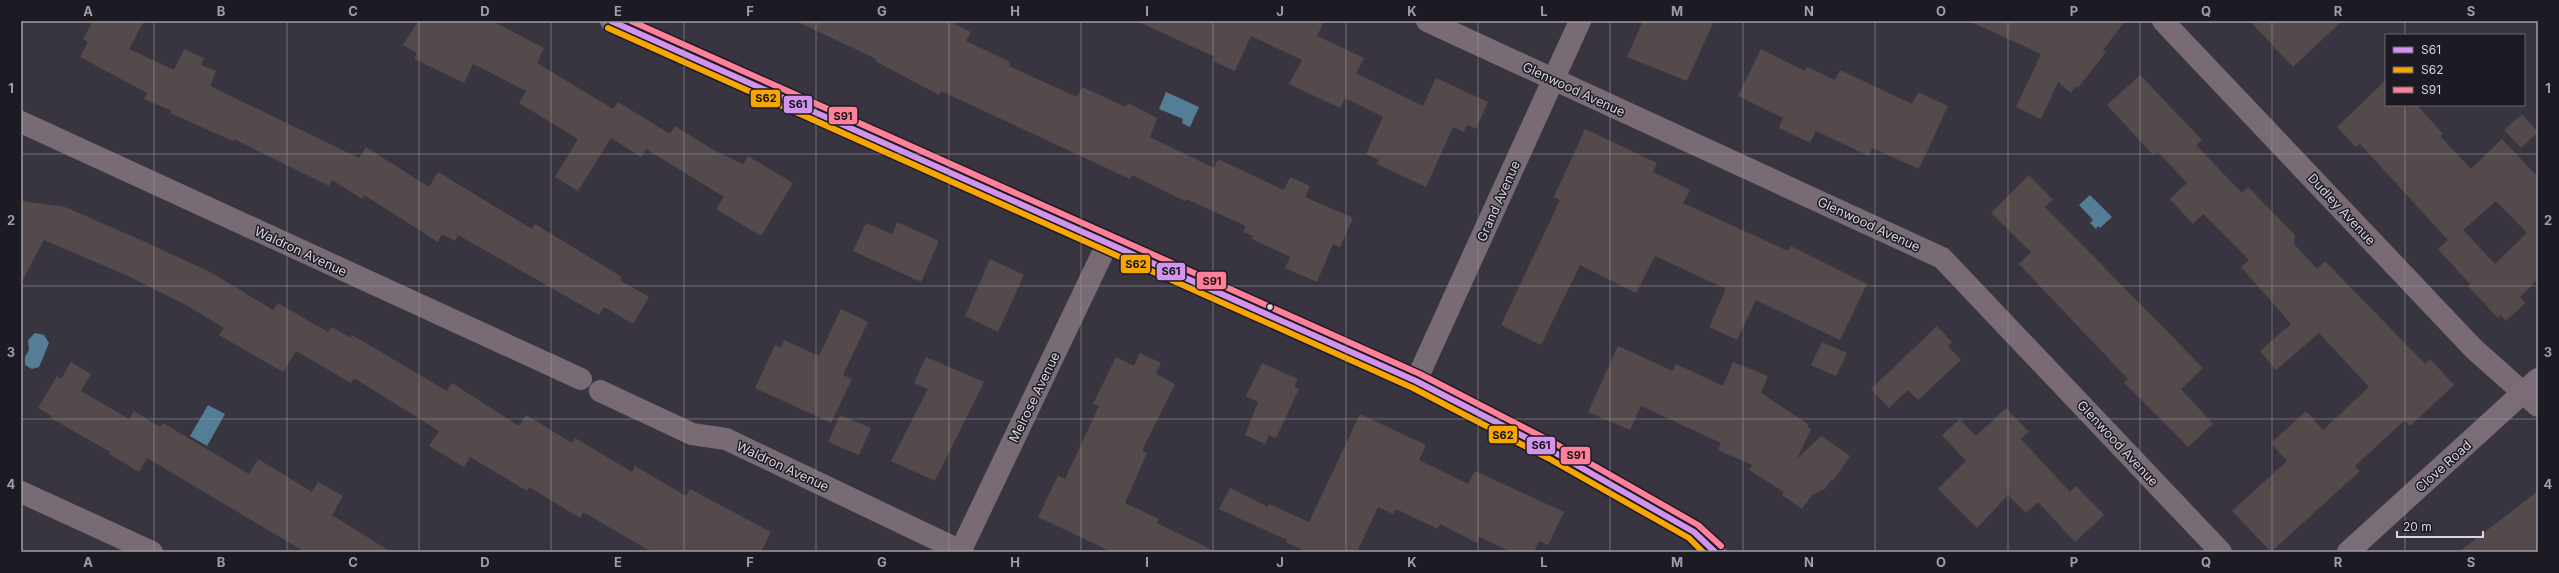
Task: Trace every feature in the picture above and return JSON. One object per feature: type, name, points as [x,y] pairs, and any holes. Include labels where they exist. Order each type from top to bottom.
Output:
[{"type":"main road","points":[[611,21],[1416,381],[1572,462],[1694,532],[1715,552]]},
{"type":"main road","name":"Clove Road","points":[[2348,552],[2533,393]]},
{"type":"street","name":"Glenwood Avenue","points":[[1427,21],[1942,258],[2221,552]]},
{"type":"street","name":"Grand Avenue","points":[[1416,381],[1580,21]]},
{"type":"street","name":"Dudley Avenue","points":[[2163,21],[2474,349],[2533,393]]},
{"type":"street","name":"Waldron Avenue","points":[[21,122],[580,380]]},
{"type":"street","name":"Melrose Avenue","points":[[961,552],[1108,242]]},
{"type":"street","name":"Waldron Avenue","points":[[600,391],[692,434],[726,439],[961,552]]},
{"type":"street","points":[[21,492],[152,552]]},
{"type":"water","points":[[1166,92],[1199,107],[1190,127],[1182,123],[1183,119],[1159,109]]},
{"type":"water","points":[[2090,195],[2112,217],[2100,228],[2098,226],[2096,229],[2090,223],[2093,220],[2079,205]]},
{"type":"water","points":[[35,333],[44,335],[49,343],[39,367],[32,369],[25,365],[25,357],[29,350],[28,340]]},
{"type":"water","points":[[208,405],[225,414],[207,446],[190,436]]},
{"type":"building","points":[[93,21],[144,21],[129,49],[174,70],[184,49],[204,58],[201,65],[216,71],[210,86],[359,158],[366,147],[429,187],[438,172],[532,229],[535,224],[622,277],[620,280],[649,297],[633,324],[604,307],[599,315],[458,235],[455,241],[442,234],[438,242],[364,195],[362,199],[332,180],[329,186],[234,139],[233,141],[170,113],[172,111],[144,99],[147,93],[80,57],[88,42],[83,39]]},
{"type":"building","points":[[418,21],[492,21],[544,48],[537,63],[613,109],[618,102],[670,134],[675,126],[715,151],[743,164],[748,156],[793,183],[761,236],[716,209],[724,197],[646,149],[641,157],[611,138],[578,191],[555,177],[578,139],[519,103],[526,91],[473,64],[464,83],[414,59],[417,53],[403,45]]},
{"type":"building","points":[[796,21],[949,21],[971,32],[966,41],[1010,62],[1009,66],[1077,97],[1082,87],[1126,107],[1128,103],[1157,118],[1150,137],[1214,168],[1218,159],[1284,190],[1290,177],[1310,186],[1305,197],[1353,218],[1340,247],[1333,244],[1317,282],[1285,268],[1290,257],[1252,239],[1253,236],[1243,232],[1246,226],[1186,199],[1185,201],[1132,175],[1130,179],[941,91],[939,95],[875,61],[876,59]]},
{"type":"building","points":[[1137,21],[1324,21],[1317,36],[1364,58],[1356,73],[1423,106],[1436,78],[1488,102],[1476,129],[1467,125],[1464,132],[1453,127],[1426,187],[1377,164],[1379,160],[1366,154],[1383,117],[1345,98],[1340,108],[1289,84],[1302,60],[1251,36],[1235,71],[1213,61],[1215,57]]},
{"type":"building","points":[[1643,21],[1714,21],[1687,81],[1627,57]]},
{"type":"building","points":[[1969,21],[2125,21],[2103,50],[2106,52],[2078,88],[2076,86],[2071,93],[2058,82],[2041,119],[2016,107],[2041,54]]},
{"type":"building","points":[[2250,21],[2342,21],[2293,67]]},
{"type":"building","points":[[1761,49],[1805,71],[1807,67],[1835,80],[1840,70],[1912,104],[1918,92],[1948,106],[1919,169],[1872,148],[1869,156],[1816,131],[1810,143],[1779,128],[1783,118],[1738,96]]},
{"type":"building","points":[[2140,75],[2202,140],[2196,145],[2242,193],[2248,187],[2295,235],[2294,244],[2317,269],[2325,261],[2425,364],[2430,359],[2454,385],[2410,426],[2405,420],[2355,466],[2360,471],[2271,552],[2232,511],[2287,461],[2271,443],[2306,411],[2323,430],[2369,387],[2319,333],[2276,370],[2260,351],[2291,324],[2241,267],[2249,260],[2203,214],[2193,224],[2170,199],[2187,183],[2158,152],[2153,155],[2107,105]]},
{"type":"building","points":[[2385,81],[2385,106],[2418,106],[2443,134],[2440,136],[2471,169],[2502,139],[2538,177],[2538,279],[2520,297],[2525,303],[2506,321],[2500,315],[2498,318],[2468,286],[2470,284],[2438,249],[2448,240],[2360,144],[2356,147],[2337,127]],"holes":[[[2496,201],[2527,233],[2495,264],[2463,230]]]},
{"type":"building","points":[[2522,114],[2538,132],[2521,148],[2504,130]]},
{"type":"building","points":[[1585,129],[1657,163],[1653,172],[1690,190],[1683,203],[1788,251],[1791,246],[1867,284],[1840,340],[1756,300],[1737,340],[1709,327],[1726,289],[1655,256],[1636,293],[1580,265],[1541,345],[1501,325],[1560,200],[1554,197]]},
{"type":"building","points":[[2029,175],[2053,200],[2045,207],[2203,368],[2181,389],[2213,424],[2188,447],[2124,383],[2128,379],[2019,264],[2031,252],[1991,213]]},
{"type":"building","points":[[21,201],[65,207],[143,241],[212,273],[273,310],[278,303],[328,332],[332,327],[351,338],[352,335],[447,391],[452,383],[519,426],[526,415],[572,443],[575,438],[632,472],[635,466],[686,496],[690,489],[771,532],[761,552],[652,552],[583,512],[580,518],[529,487],[527,491],[470,457],[464,467],[429,446],[439,431],[354,378],[351,383],[296,351],[283,372],[219,335],[224,328],[186,305],[128,276],[44,240],[21,283]]},
{"type":"building","points":[[897,222],[939,241],[921,282],[853,251],[866,223],[892,234]]},
{"type":"building","points":[[990,259],[1024,275],[998,332],[965,316]]},
{"type":"building","points":[[841,309],[868,322],[843,375],[852,379],[831,423],[755,388],[775,345],[781,348],[784,340],[819,356]]},
{"type":"building","points":[[1937,326],[1952,342],[1948,346],[1961,360],[1918,400],[1908,390],[1889,408],[1871,389]]},
{"type":"building","points":[[1822,342],[1847,353],[1836,376],[1811,365]]},
{"type":"building","points":[[1618,346],[1673,371],[1676,364],[1723,386],[1733,362],[1768,376],[1761,393],[1808,424],[1807,426],[1811,429],[1797,459],[1821,436],[1850,456],[1833,481],[1831,480],[1825,489],[1812,495],[1802,509],[1782,495],[1784,492],[1749,470],[1752,465],[1718,450],[1721,443],[1641,406],[1630,430],[1588,412]]},
{"type":"building","points":[[1140,353],[1161,363],[1156,374],[1175,384],[1142,451],[1147,453],[1125,503],[1159,519],[1157,523],[1216,552],[1112,552],[1038,517],[1058,476],[1065,479],[1099,406],[1093,404],[1116,357],[1134,366]]},
{"type":"building","points":[[926,357],[984,382],[935,481],[891,461],[928,389],[914,383]]},
{"type":"building","points":[[71,362],[91,374],[81,391],[129,419],[134,411],[160,427],[163,423],[249,474],[258,459],[312,492],[318,482],[343,496],[332,515],[391,552],[305,552],[147,458],[139,472],[109,454],[110,452],[51,418],[52,416],[38,408],[57,376],[61,379]]},
{"type":"building","points":[[1262,363],[1298,379],[1294,387],[1299,389],[1276,438],[1269,435],[1265,444],[1245,435],[1258,402],[1246,396]]},
{"type":"building","points":[[2006,408],[2029,432],[2021,439],[2070,492],[2076,486],[2104,515],[2075,542],[2038,502],[2026,513],[2008,495],[1977,528],[1938,489],[1966,461],[1942,435],[1960,419],[1976,436]]},
{"type":"building","points":[[1360,414],[1426,445],[1419,460],[1468,484],[1475,471],[1564,512],[1548,545],[1539,541],[1534,552],[1512,552],[1479,537],[1477,543],[1440,524],[1438,529],[1396,509],[1393,514],[1378,507],[1357,552],[1307,552],[1286,542],[1287,540],[1219,509],[1230,488],[1268,507],[1269,504],[1309,522]]},
{"type":"building","points":[[840,415],[871,428],[859,455],[828,442]]},
{"type":"building","points":[[2538,491],[2538,552],[2459,552]]},
{"type":"transit line","name":"S61","points":[[611,21],[1416,381],[1552,451],[1694,532],[1715,552]]},
{"type":"transit line","name":"S91","points":[[631,21],[1420,374],[1556,444],[1698,525],[1721,546]]},
{"type":"transit line","name":"S62","points":[[608,28],[1413,388],[1548,458],[1689,538],[1703,552]]}]
